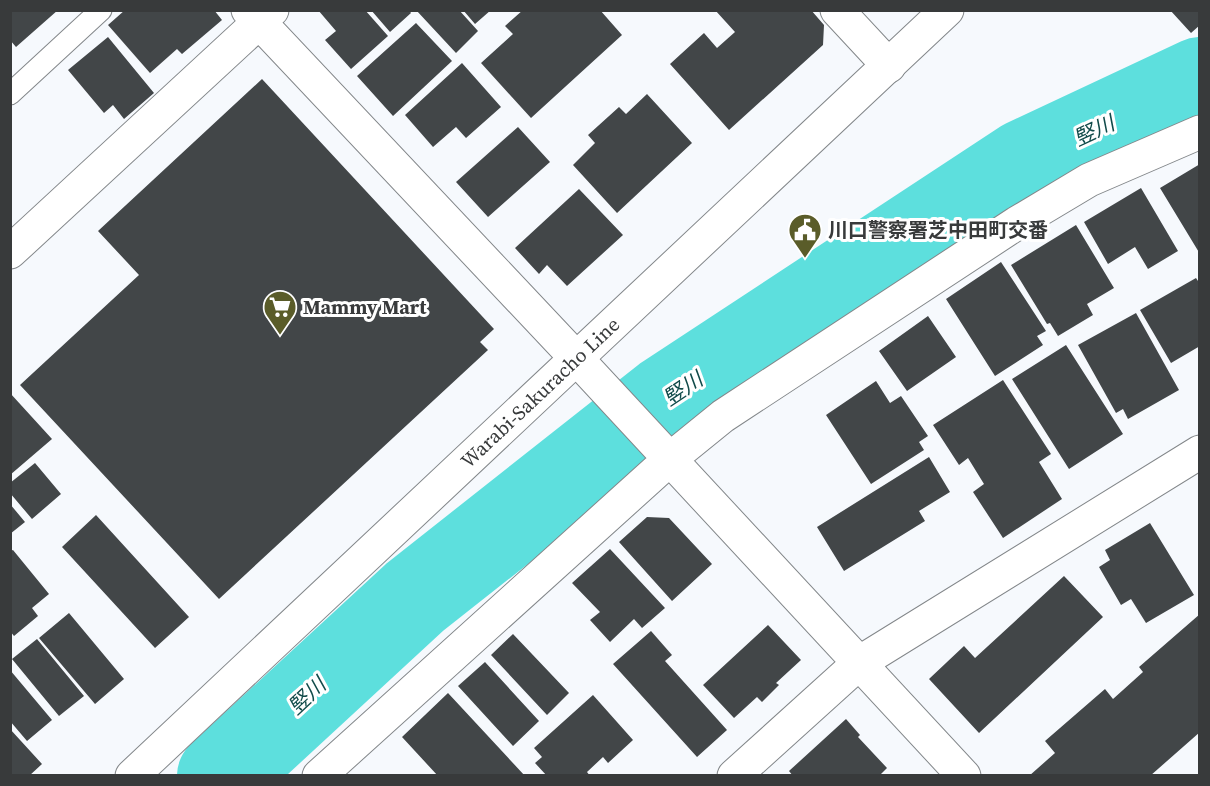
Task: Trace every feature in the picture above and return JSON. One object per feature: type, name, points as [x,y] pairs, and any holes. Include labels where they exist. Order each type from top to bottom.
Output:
[{"type":"street","points":[[837,10],[889,66]]},
{"type":"street","name":"Warabi-Sakuracho Line","points":[[132,776],[947,10]]},
{"type":"street","points":[[10,252],[260,14],[964,776]]},
{"type":"street","points":[[319,776],[663,452],[723,416],[1017,224],[1089,180],[1200,132]]},
{"type":"street","points":[[734,776],[859,663],[1200,452]]},
{"type":"lane","points":[[10,94],[101,10]]},
{"type":"building","points":[[10,10],[58,10],[16,47],[10,40]]},
{"type":"building","points":[[125,10],[214,10],[222,20],[182,54],[177,49],[150,73],[108,25]]},
{"type":"building","points":[[318,10],[365,10],[388,36],[351,69],[325,40],[336,31]]},
{"type":"building","points":[[371,10],[409,10],[411,13],[390,32]]},
{"type":"building","points":[[416,10],[459,10],[478,31],[456,53]]},
{"type":"building","points":[[463,10],[491,10],[475,24]]},
{"type":"building","points":[[523,10],[600,10],[622,35],[531,118],[481,63],[513,34],[505,26]]},
{"type":"building","points":[[715,10],[811,10],[824,25],[823,45],[729,130],[670,64],[704,33],[717,48],[735,32]]},
{"type":"building","points":[[1170,10],[1200,10],[1200,25],[1191,33]]},
{"type":"building","points":[[416,23],[452,61],[393,116],[357,76]]},
{"type":"building","points":[[108,37],[154,93],[124,119],[113,105],[104,113],[68,70]]},
{"type":"building","points":[[462,63],[501,107],[466,138],[456,127],[433,147],[405,115]]},
{"type":"building","name":"Mammy Mart","points":[[262,79],[494,329],[480,342],[488,350],[219,599],[20,385],[139,275],[98,231]]},
{"type":"building","points":[[647,94],[692,143],[617,213],[573,165],[595,143],[588,135],[619,107],[626,114]]},
{"type":"building","points":[[518,127],[550,162],[488,217],[456,182]]},
{"type":"building","points":[[1200,164],[1200,254],[1160,188]]},
{"type":"building","points":[[1141,188],[1178,251],[1148,269],[1135,247],[1108,264],[1084,222]]},
{"type":"building","points":[[579,189],[623,235],[567,286],[547,265],[539,274],[515,248]]},
{"type":"building","points":[[1076,225],[1114,288],[1087,304],[1093,315],[1058,336],[1050,323],[1047,324],[1011,265]]},
{"type":"building","points":[[1001,262],[1046,331],[1037,336],[1043,345],[995,376],[946,299]]},
{"type":"building","points":[[1196,278],[1200,284],[1200,346],[1171,363],[1140,310]]},
{"type":"building","points":[[1136,313],[1179,390],[1128,419],[1123,409],[1116,413],[1078,345]]},
{"type":"building","points":[[928,316],[956,357],[907,391],[879,351]]},
{"type":"building","points":[[1066,345],[1123,434],[1069,469],[1012,379]]},
{"type":"building","points":[[1003,380],[1051,454],[1039,462],[1062,499],[1003,538],[973,492],[984,484],[968,458],[959,465],[933,425]]},
{"type":"building","points":[[876,381],[890,403],[901,396],[928,436],[919,442],[924,450],[871,484],[826,415]]},
{"type":"building","points":[[10,393],[52,439],[10,475]]},
{"type":"building","points":[[929,457],[950,492],[919,511],[925,521],[844,571],[817,527]]},
{"type":"building","points":[[35,463],[61,494],[32,519],[10,493],[10,483]]},
{"type":"building","points":[[10,504],[25,522],[10,534]]},
{"type":"building","points":[[96,515],[189,617],[155,648],[62,547]]},
{"type":"building","points":[[647,517],[669,518],[712,564],[672,601],[619,542]]},
{"type":"building","points":[[1150,523],[1194,595],[1146,623],[1131,599],[1121,605],[1099,567],[1110,560],[1105,550]]},
{"type":"building","points":[[610,549],[665,608],[642,628],[634,619],[610,642],[590,620],[600,612],[572,583]]},
{"type":"building","points":[[13,550],[49,594],[32,608],[38,616],[14,636],[10,631],[10,551]]},
{"type":"building","points":[[1064,576],[1103,617],[979,733],[929,679],[964,646],[975,658]]},
{"type":"building","points":[[69,613],[124,679],[95,704],[39,638]]},
{"type":"building","points":[[1200,614],[1200,732],[1150,776],[1029,776],[1055,753],[1045,741],[1105,689],[1113,699],[1143,672],[1139,667]]},
{"type":"building","points":[[768,625],[801,660],[776,683],[779,685],[762,702],[757,697],[734,718],[703,685]]},
{"type":"building","points":[[651,631],[672,655],[665,661],[727,730],[697,757],[613,664]]},
{"type":"building","points":[[513,634],[569,693],[547,715],[491,655]]},
{"type":"building","points":[[37,639],[84,696],[59,716],[12,659]]},
{"type":"building","points":[[485,662],[539,721],[513,746],[458,686]]},
{"type":"building","points":[[10,670],[52,720],[27,741],[10,721]]},
{"type":"building","points":[[448,693],[525,776],[438,776],[402,737]]},
{"type":"building","points":[[593,695],[633,740],[608,763],[603,757],[587,772],[590,776],[547,776],[535,763],[542,757],[534,748]]},
{"type":"building","points":[[846,719],[860,735],[858,737],[887,768],[879,776],[793,776],[789,771]]},
{"type":"building","points":[[10,729],[42,764],[29,776],[10,776]]},
{"type":"waterway","name":"竪川","points":[[221,776],[415,597],[666,399],[1025,163],[1200,81]]},
{"type":"place","name":"川口警察署芝中田町交番","points":[[805,259]]},
{"type":"place","name":"Mammy Mart","points":[[280,336]]}]
